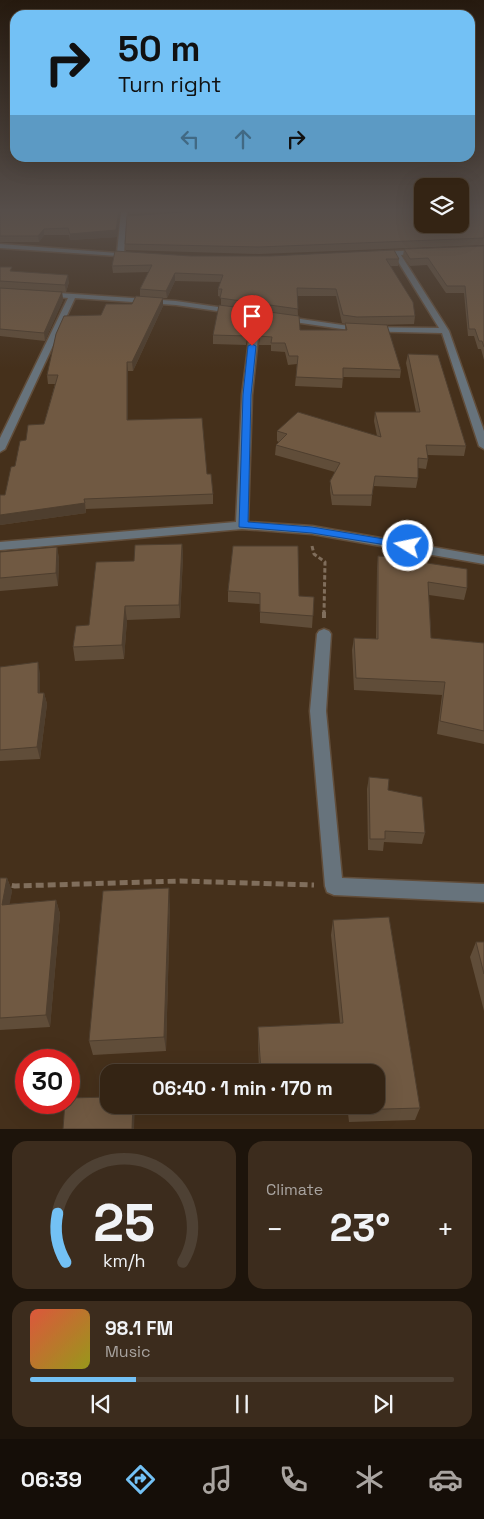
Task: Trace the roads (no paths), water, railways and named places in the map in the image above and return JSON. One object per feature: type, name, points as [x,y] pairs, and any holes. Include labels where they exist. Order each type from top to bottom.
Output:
[{"type":"street","points":[[403,264],[445,331],[484,446]]},
{"type":"street","points":[[38,293],[176,303],[356,328],[445,331]]},
{"type":"street","points":[[0,449],[72,295]]},
{"type":"street","points":[[242,525],[247,395],[256,314]]},
{"type":"street","points":[[0,546],[242,525],[312,530],[484,560]]},
{"type":"street","points":[[324,634],[318,711],[334,886],[484,893]]}]
